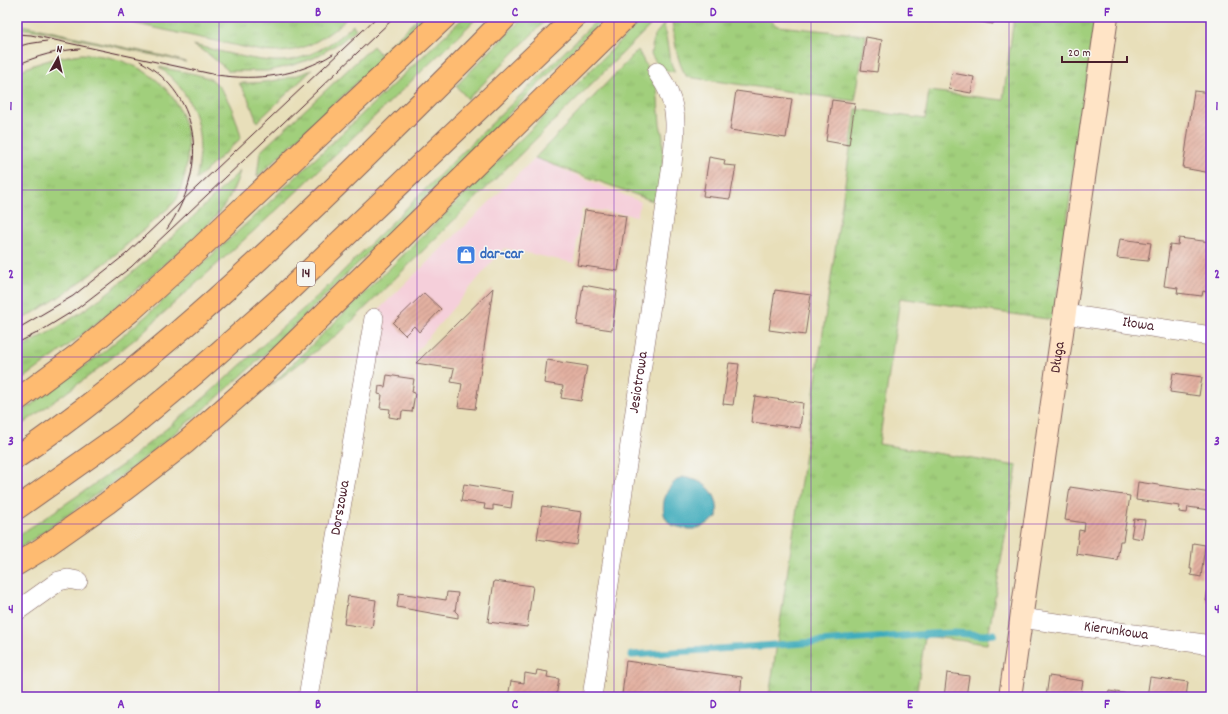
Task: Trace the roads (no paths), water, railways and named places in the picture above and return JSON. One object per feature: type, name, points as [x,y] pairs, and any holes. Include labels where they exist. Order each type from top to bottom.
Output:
[{"type":"main road","points":[[17,400],[80,353],[150,294],[446,17]]},
{"type":"main road","points":[[17,457],[89,405],[161,347],[245,273],[326,196],[506,17]]},
{"type":"main road","name":"14","points":[[17,508],[126,431],[198,372],[285,294],[575,17]]},
{"type":"main road","points":[[17,564],[40,550],[106,503],[185,443],[259,378],[626,17]]},
{"type":"street","name":"Długa","points":[[1010,697],[1107,17]]},
{"type":"street","name":"Jesiotrowa","points":[[592,697],[676,131],[675,111],[669,93],[657,72]]},
{"type":"street","name":"Iłowa","points":[[1065,314],[1211,336]]},
{"type":"street","name":"Dorszowa","points":[[308,697],[374,318]]},
{"type":"street","points":[[17,611],[59,581],[68,579],[78,581]]},
{"type":"street","name":"Kierunkowa","points":[[1021,618],[1211,645]]},
{"type":"water","points":[[682,477],[698,481],[710,489],[716,501],[717,517],[699,528],[690,529],[671,525],[664,515],[663,508],[667,492],[673,483]]},
{"type":"waterway","points":[[632,655],[931,634],[994,634]]},
{"type":"tram line","points":[[17,329],[73,296],[126,254],[377,17]]},
{"type":"tram line","points":[[17,343],[39,332],[78,308],[131,267],[395,17]]},
{"type":"tram line","points":[[17,34],[31,35],[232,77],[262,77],[292,72],[333,54]]},
{"type":"tram line","points":[[17,47],[47,41]]},
{"type":"tram line","points":[[17,65],[48,54],[80,49]]},
{"type":"tram line","points":[[140,61],[161,76],[177,94],[188,115],[193,137],[193,160],[189,184],[180,207],[167,229]]},
{"type":"place","name":"dar-car","points":[[466,255]]}]
